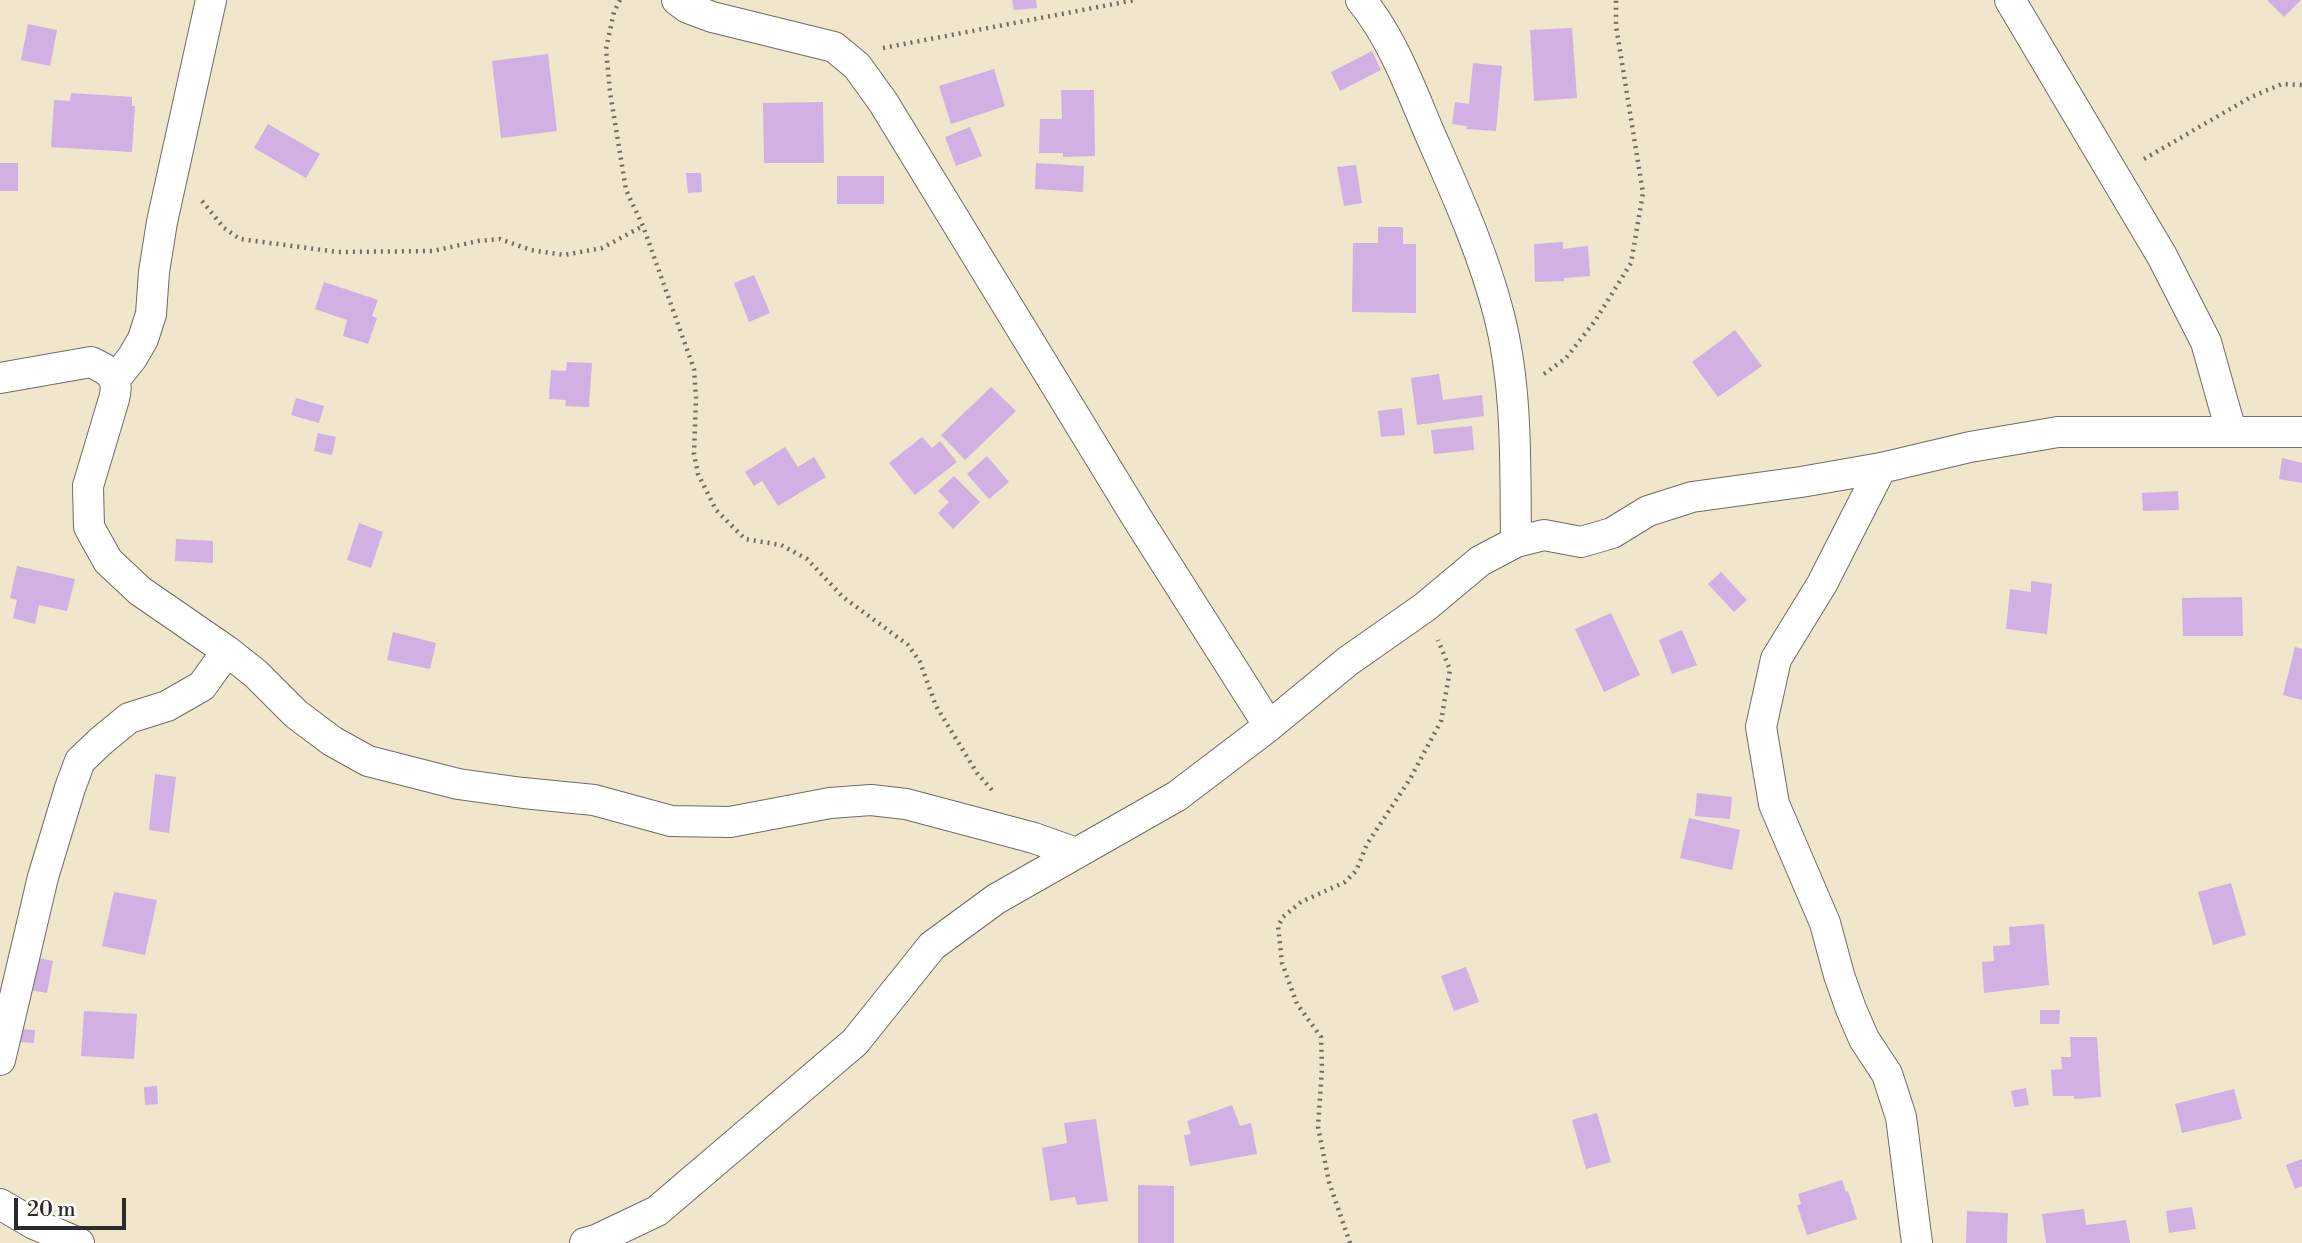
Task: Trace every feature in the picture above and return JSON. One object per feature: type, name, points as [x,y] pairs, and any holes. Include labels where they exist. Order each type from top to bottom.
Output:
[{"type":"street","points":[[115,379],[137,348],[151,314],[154,272],[175,160],[211,0]]},
{"type":"street","points":[[677,0],[688,8],[712,17],[834,47],[858,66],[883,102],[1137,518],[1269,726]]},
{"type":"street","points":[[1361,0],[1376,18],[1409,84],[1466,217],[1499,315],[1513,396],[1516,542]]},
{"type":"street","points":[[2010,0],[2162,256],[2206,342],[2231,431]]},
{"type":"street","points":[[0,378],[91,362],[105,369],[115,379],[117,388],[88,486],[89,527],[108,561],[140,591],[256,674],[296,714],[332,741],[368,761],[458,784],[594,800],[671,821],[701,823],[758,818],[830,803],[871,800],[906,804],[1014,832],[1076,853]]},
{"type":"street","points":[[585,1243],[596,1241],[657,1211],[855,1042],[932,947],[996,899],[1177,796],[1348,661],[1425,607],[1480,561],[1516,542],[1544,535],[1581,542],[1612,533],[1648,511],[1692,497],[1881,468],[1970,447],[2058,432],[2302,432]]},
{"type":"street","points":[[1881,468],[1822,584],[1776,659],[1761,727],[1774,804],[1825,923],[1851,1009],[1864,1039],[1887,1074],[1901,1117],[1917,1243]]},
{"type":"street","points":[[0,1060],[43,877],[80,761],[129,718],[167,706],[202,686],[227,651]]},
{"type":"street","points":[[0,1204],[34,1224],[79,1243]]},
{"type":"path","points":[[620,0],[614,12],[606,49],[626,190],[643,226],[694,369],[694,454],[698,474],[716,510],[746,539],[781,545],[807,559],[843,597],[908,645],[920,662],[936,706],[977,773],[993,792]]},
{"type":"path","points":[[834,47],[875,50],[1135,0]]},
{"type":"path","points":[[1513,396],[1566,358],[1595,321],[1631,263],[1643,193],[1616,26],[1616,0]]},
{"type":"path","points":[[2116,175],[2250,97],[2282,84],[2302,85]]},
{"type":"path","points":[[175,160],[195,192],[224,228],[240,239],[251,241],[338,252],[433,251],[500,239],[531,250],[564,255],[602,247],[643,226]]},
{"type":"path","points":[[1350,1243],[1329,1182],[1318,1127],[1321,1037],[1297,1004],[1282,963],[1278,926],[1283,917],[1301,902],[1345,882],[1356,871],[1367,844],[1410,779],[1441,721],[1450,670],[1425,607]]},
{"type":"building","points":[[1012,0],[1036,0],[1037,8],[1014,10]]},
{"type":"building","points":[[2267,0],[2301,0],[2284,17]]},
{"type":"building","points":[[28,24],[57,30],[50,66],[21,60]]},
{"type":"building","points":[[1572,28],[1577,98],[1534,101],[1530,30]]},
{"type":"building","points":[[1372,51],[1381,70],[1340,91],[1331,72]]},
{"type":"building","points":[[548,54],[557,131],[501,138],[492,61]]},
{"type":"building","points":[[1473,63],[1502,66],[1496,131],[1466,129],[1467,126],[1452,124],[1455,102],[1469,104]]},
{"type":"building","points":[[994,69],[1005,106],[951,124],[939,86]]},
{"type":"building","points":[[1061,90],[1094,90],[1095,156],[1063,157],[1063,153],[1039,153],[1040,119],[1062,119]]},
{"type":"building","points":[[71,93],[132,97],[132,106],[135,106],[132,152],[51,147],[54,100],[70,101]]},
{"type":"building","points":[[823,102],[824,163],[764,163],[763,103]]},
{"type":"building","points":[[268,124],[320,154],[306,178],[254,148]]},
{"type":"building","points":[[970,127],[982,156],[956,166],[945,137]]},
{"type":"building","points":[[0,163],[18,163],[18,191],[0,191]]},
{"type":"building","points":[[1036,163],[1084,166],[1083,192],[1035,189]]},
{"type":"building","points":[[1356,165],[1362,203],[1344,206],[1337,167]]},
{"type":"building","points":[[686,173],[701,173],[702,192],[688,193]]},
{"type":"building","points":[[837,176],[884,176],[884,204],[837,204]]},
{"type":"building","points":[[1378,227],[1403,227],[1403,244],[1416,244],[1416,313],[1352,312],[1353,243],[1378,243]]},
{"type":"building","points":[[1563,242],[1563,249],[1588,246],[1590,276],[1564,278],[1564,281],[1535,282],[1534,244]]},
{"type":"building","points":[[754,275],[770,313],[749,322],[734,283]]},
{"type":"building","points":[[324,282],[378,300],[372,316],[377,318],[368,344],[343,336],[347,320],[315,309]]},
{"type":"building","points":[[1735,330],[1762,366],[1718,397],[1692,362]]},
{"type":"building","points":[[567,362],[592,363],[589,407],[565,406],[566,400],[549,399],[551,370],[566,371]]},
{"type":"building","points":[[1439,374],[1443,400],[1482,395],[1484,416],[1417,425],[1411,378]]},
{"type":"building","points":[[991,387],[1016,411],[965,460],[941,435]]},
{"type":"building","points":[[296,398],[324,406],[319,423],[291,415]]},
{"type":"building","points":[[1402,408],[1405,435],[1381,437],[1378,411]]},
{"type":"building","points":[[1472,426],[1474,450],[1434,454],[1431,430]]},
{"type":"building","points":[[318,433],[336,437],[332,455],[314,451]]},
{"type":"building","points":[[922,437],[932,448],[940,441],[957,462],[915,495],[889,463]]},
{"type":"building","points":[[785,447],[798,467],[814,457],[826,477],[778,506],[762,481],[754,486],[745,472]]},
{"type":"building","points":[[987,456],[1009,482],[989,499],[967,474]]},
{"type":"building","points":[[2282,458],[2302,463],[2302,483],[2279,479]]},
{"type":"building","points":[[954,476],[980,502],[953,529],[938,513],[949,502],[938,491]]},
{"type":"building","points":[[2178,491],[2179,510],[2143,511],[2142,493]]},
{"type":"building","points":[[359,523],[383,532],[371,568],[347,560]]},
{"type":"building","points":[[176,539],[213,541],[213,563],[175,561]]},
{"type":"building","points":[[17,566],[75,579],[67,611],[39,605],[35,624],[13,618],[17,600],[10,598]]},
{"type":"building","points":[[1721,572],[1747,600],[1734,612],[1708,584]]},
{"type":"building","points":[[2031,581],[2052,584],[2047,634],[2006,629],[2010,589],[2031,592]]},
{"type":"building","points":[[2242,597],[2243,636],[2183,636],[2182,598]]},
{"type":"building","points":[[1611,613],[1640,675],[1604,692],[1575,629]]},
{"type":"building","points":[[1682,630],[1697,665],[1672,674],[1659,640]]},
{"type":"building","points":[[393,632],[436,643],[430,669],[387,660]]},
{"type":"building","points":[[2295,647],[2302,649],[2302,700],[2283,695]]},
{"type":"building","points":[[155,774],[176,777],[169,833],[149,830]]},
{"type":"building","points":[[1697,793],[1732,797],[1730,819],[1695,816]]},
{"type":"building","points":[[1689,818],[1740,830],[1732,870],[1680,858]]},
{"type":"building","points":[[2231,883],[2246,935],[2213,945],[2198,892]]},
{"type":"building","points":[[114,892],[157,900],[145,955],[102,946]]},
{"type":"building","points":[[2044,924],[2049,985],[1984,993],[1982,962],[1994,961],[1993,946],[2010,945],[2009,927]]},
{"type":"building","points":[[25,955],[53,961],[47,993],[19,988]]},
{"type":"building","points":[[1466,967],[1479,1002],[1454,1011],[1441,976]]},
{"type":"building","points":[[2040,1010],[2060,1010],[2059,1024],[2040,1024]]},
{"type":"building","points":[[84,1011],[137,1014],[134,1059],[81,1056]]},
{"type":"building","points":[[16,1029],[35,1030],[34,1043],[15,1042]]},
{"type":"building","points":[[2070,1037],[2097,1037],[2101,1097],[2074,1099],[2074,1096],[2053,1096],[2051,1070],[2062,1069],[2061,1057],[2071,1057]]},
{"type":"building","points":[[157,1086],[158,1104],[145,1105],[144,1087]]},
{"type":"building","points":[[2026,1088],[2029,1105],[2014,1107],[2011,1091]]},
{"type":"building","points":[[2234,1089],[2242,1119],[2182,1133],[2175,1104]]},
{"type":"building","points":[[1232,1105],[1240,1126],[1251,1123],[1257,1154],[1190,1166],[1184,1135],[1191,1134],[1187,1121]]},
{"type":"building","points":[[1597,1113],[1611,1162],[1586,1169],[1572,1120]]},
{"type":"building","points":[[1096,1119],[1108,1201],[1077,1205],[1075,1197],[1050,1201],[1042,1148],[1067,1143],[1064,1123]]},
{"type":"building","points":[[2302,1159],[2302,1186],[2295,1189],[2286,1165]]},
{"type":"building","points":[[1842,1180],[1857,1219],[1807,1235],[1797,1205],[1801,1204],[1798,1194]]},
{"type":"building","points":[[1138,1185],[1174,1186],[1174,1243],[1138,1243]]},
{"type":"building","points":[[2192,1207],[2196,1229],[2169,1233],[2166,1211]]},
{"type":"building","points":[[2084,1209],[2086,1225],[2126,1220],[2130,1243],[2046,1243],[2042,1214]]},
{"type":"building","points":[[1967,1211],[2008,1213],[2007,1243],[1966,1243]]}]
